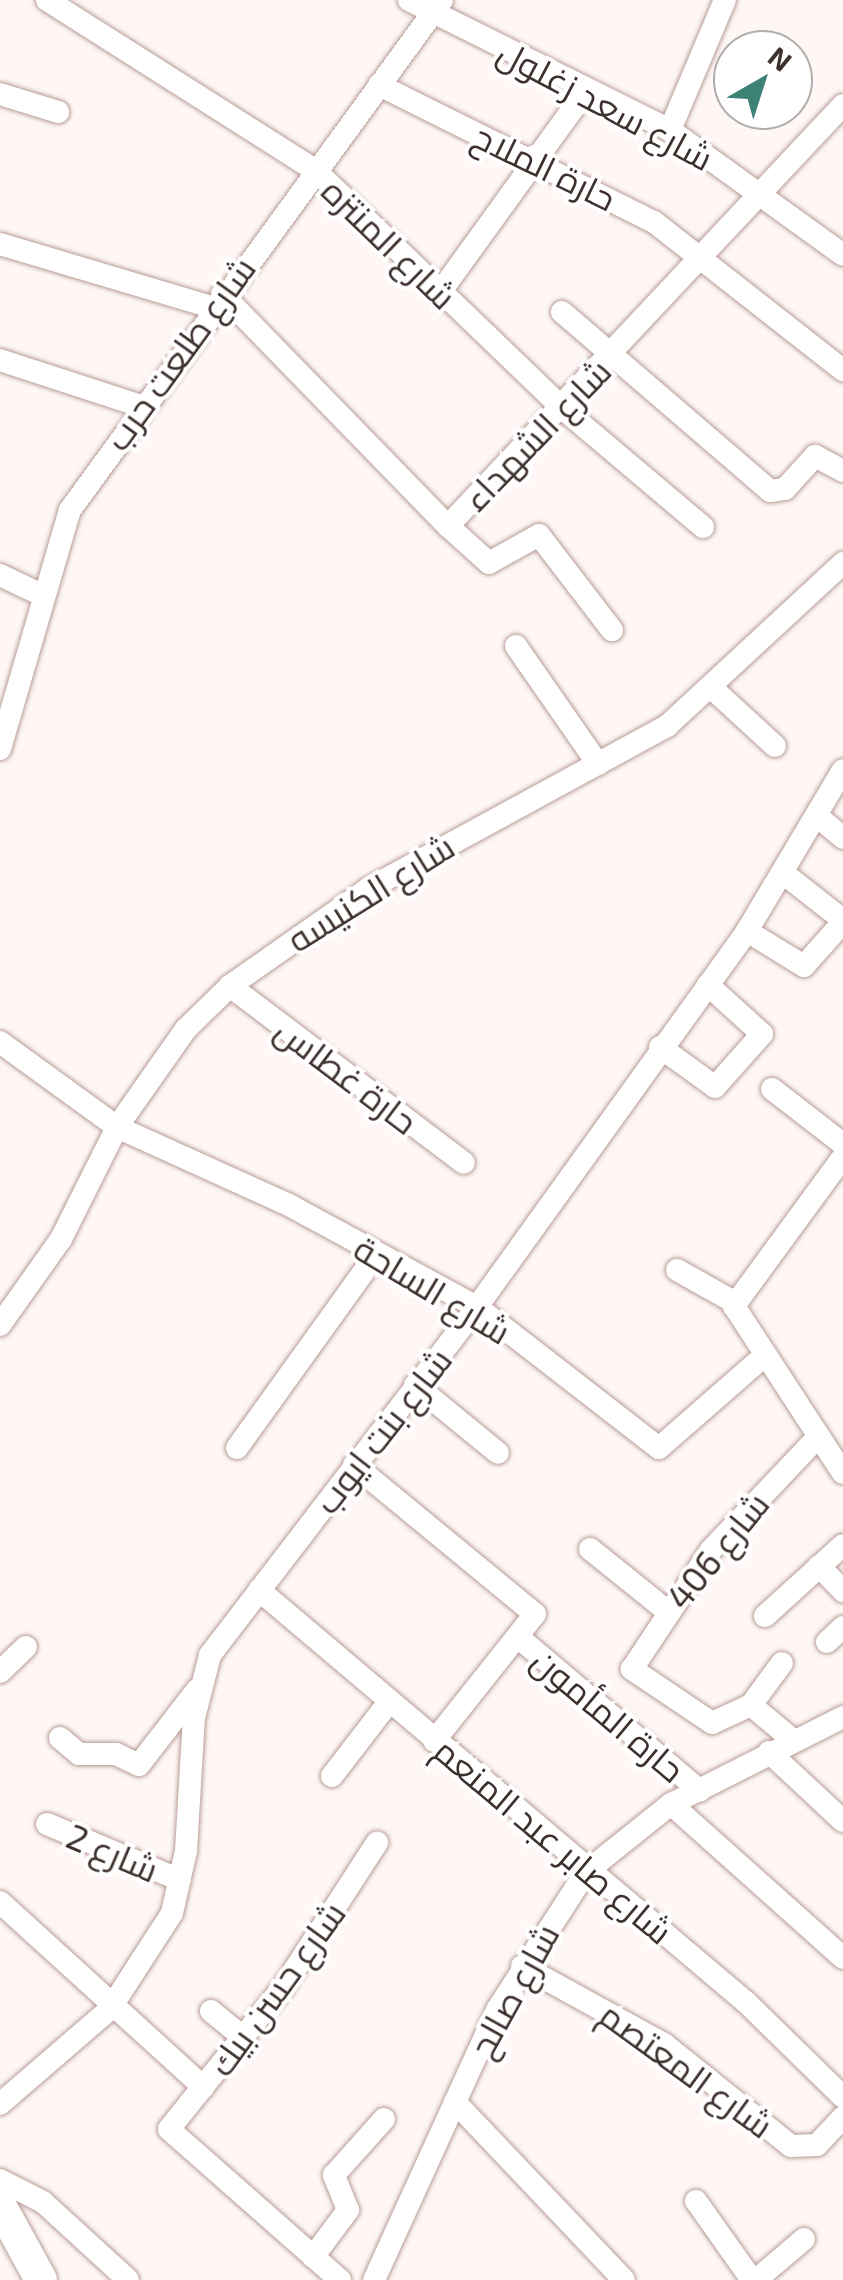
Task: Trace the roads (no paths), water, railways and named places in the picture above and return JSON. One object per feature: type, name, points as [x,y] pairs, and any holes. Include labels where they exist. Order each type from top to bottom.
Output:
[{"type":"main road","points":[[0,2205],[41,2280]]},
{"type":"street","name":"شارع المنتزه","points":[[46,0],[315,170],[561,407],[702,527]]},
{"type":"street","name":"شارع سعد زغلول","points":[[409,0],[437,7],[670,130],[843,255]]},
{"type":"street","points":[[670,130],[725,0]]},
{"type":"street","name":"شارع طلعت حرب","points":[[0,750],[70,510],[217,301],[437,7]]},
{"type":"street","name":"حارة الملاح","points":[[379,85],[600,190],[704,258],[843,370]]},
{"type":"street","points":[[441,291],[587,89]]},
{"type":"street","points":[[0,94],[58,112]]},
{"type":"street","name":"شارع الشهداء","points":[[217,301],[448,526],[764,195],[843,105]]},
{"type":"street","points":[[0,244],[217,301]]},
{"type":"street","points":[[562,312],[770,492],[785,489],[815,456],[843,471]]},
{"type":"street","points":[[0,360],[144,407]]},
{"type":"street","points":[[448,526],[489,563],[539,536],[612,630]]},
{"type":"street","name":"شارع الكنيسه","points":[[0,1325],[61,1239],[117,1126],[186,1029],[230,986],[368,889],[598,764],[713,690],[843,562]]},
{"type":"street","points":[[0,575],[44,596]]},
{"type":"street","points":[[516,646],[598,764]]},
{"type":"street","points":[[713,690],[776,746]]},
{"type":"street","name":"شارع بنت ايوب","points":[[0,2104],[110,2009],[172,1913],[180,1880],[199,1687],[210,1655],[477,1307],[708,985],[747,930],[843,770]]},
{"type":"street","points":[[817,816],[843,838]]},
{"type":"street","points":[[747,930],[804,966],[843,921],[782,873]]},
{"type":"street","points":[[660,1048],[715,1087],[762,1034],[708,985]]},
{"type":"street","name":"حارة غطاس","points":[[230,986],[464,1163]]},
{"type":"street","name":"شارع الساحة","points":[[0,1042],[117,1126],[477,1307],[660,1448],[763,1356]]},
{"type":"street","points":[[772,1089],[838,1132]]},
{"type":"street","points":[[734,1302],[843,1157]]},
{"type":"street","points":[[237,1448],[378,1254]]},
{"type":"street","points":[[677,1270],[734,1302],[763,1356],[832,1455]]},
{"type":"street","points":[[416,1385],[498,1453]]},
{"type":"street","name":"شارع 406","points":[[751,1705],[712,1723],[632,1670],[666,1610],[736,1521],[832,1455]]},
{"type":"street","points":[[354,1465],[535,1614],[434,1741]]},
{"type":"street","points":[[766,1616],[843,1545]]},
{"type":"street","points":[[590,1549],[666,1610]]},
{"type":"street","points":[[819,1566],[843,1591]]},
{"type":"street","name":"شارع صابر عبد المنعم","points":[[259,1590],[586,1872],[734,1991],[843,2097]]},
{"type":"street","name":"حارة المأمون","points":[[518,1637],[700,1792]]},
{"type":"street","points":[[0,1672],[26,1647]]},
{"type":"street","points":[[782,1664],[751,1705],[794,1741]]},
{"type":"street","points":[[60,1738],[79,1754],[116,1754],[137,1766],[199,1687]]},
{"type":"street","points":[[332,1776],[389,1702]]},
{"type":"street","name":"شارع صالح","points":[[374,2280],[522,1966],[586,1872],[671,1804],[843,1717]]},
{"type":"street","points":[[770,1752],[843,1821]]},
{"type":"street","points":[[671,1804],[843,1958]]},
{"type":"street","name":"شارع 2","points":[[46,1824],[180,1880]]},
{"type":"street","name":"شارع حسن بيك","points":[[313,2257],[169,2129],[244,2038],[378,1843]]},
{"type":"street","points":[[0,1902],[110,2009],[203,2087]]},
{"type":"street","name":"شارع المعتصم","points":[[522,1966],[664,2044],[791,2146],[817,2145],[843,2116]]},
{"type":"street","points":[[211,2011],[244,2038]]},
{"type":"street","points":[[455,2102],[624,2280]]},
{"type":"street","points":[[340,2280],[313,2257],[348,2210],[334,2175],[384,2119]]},
{"type":"street","points":[[0,2180],[44,2202],[128,2280]]},
{"type":"street","points":[[696,2201],[754,2280],[804,2239]]}]
